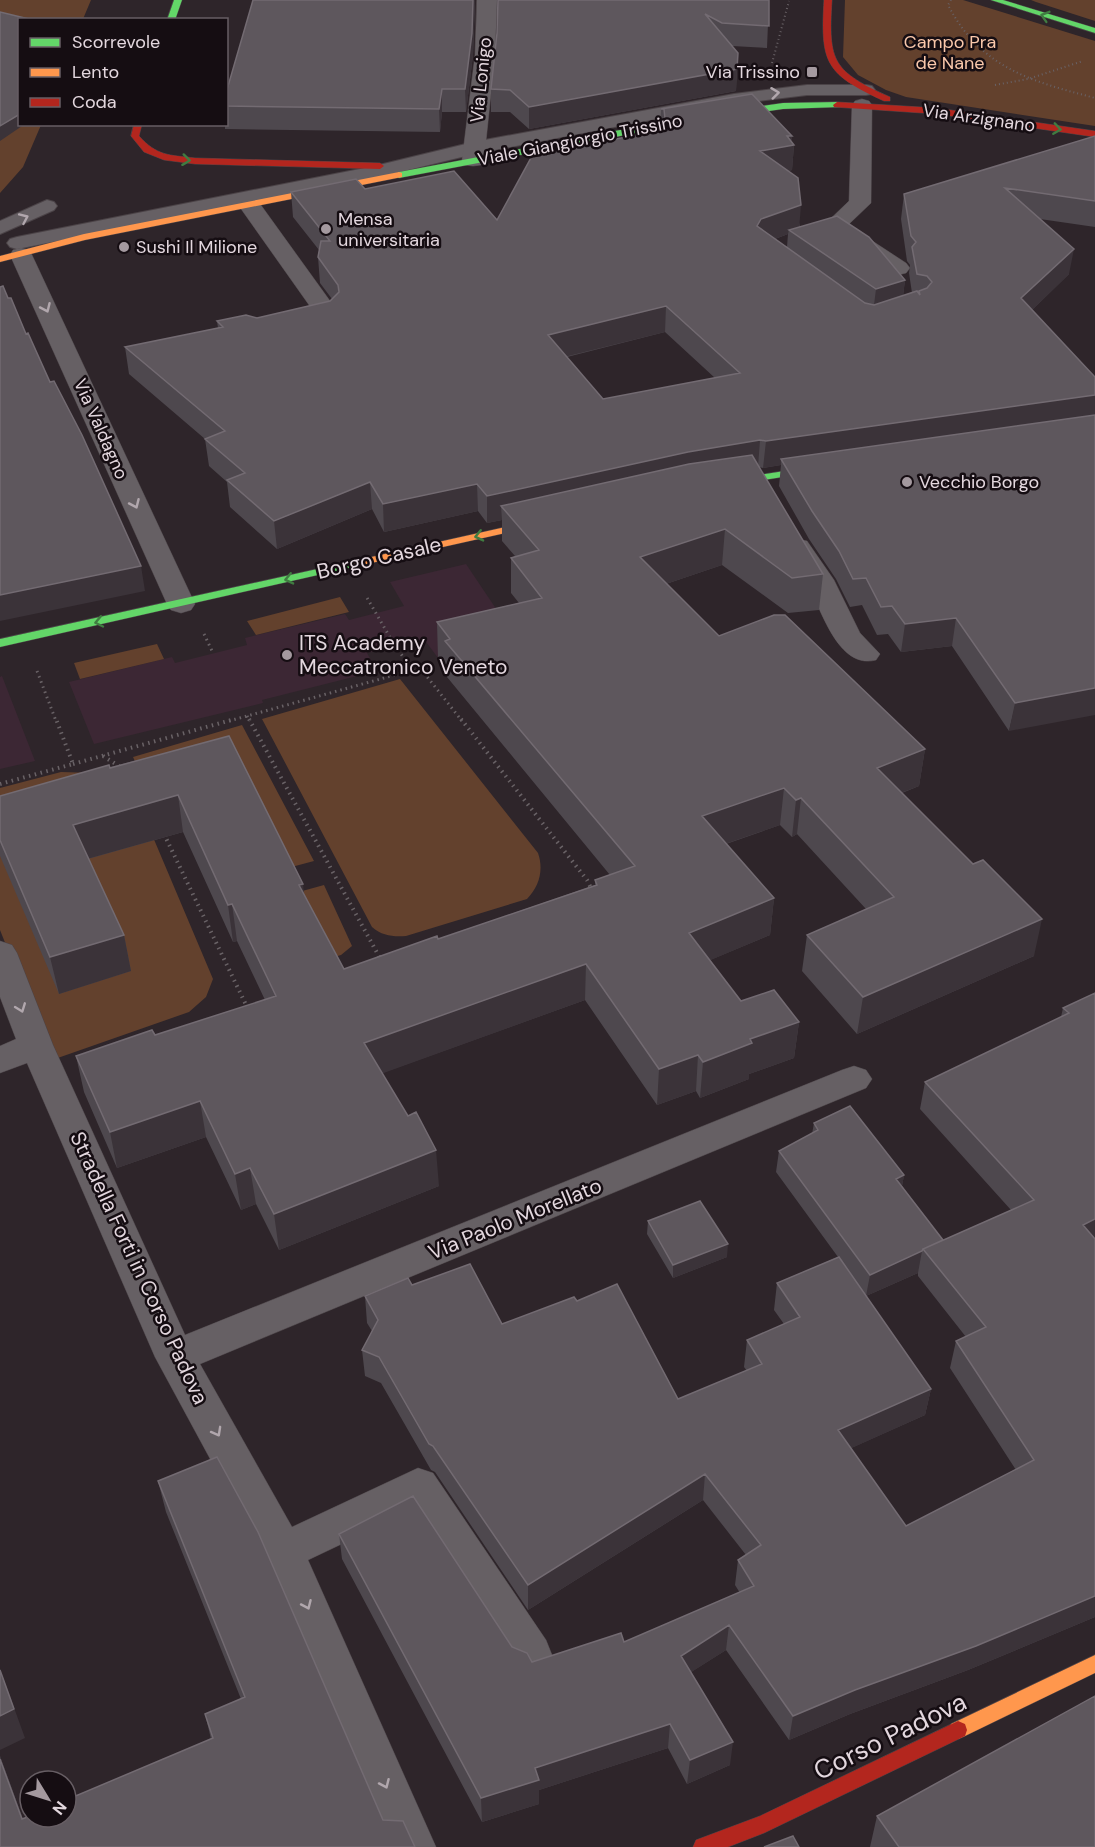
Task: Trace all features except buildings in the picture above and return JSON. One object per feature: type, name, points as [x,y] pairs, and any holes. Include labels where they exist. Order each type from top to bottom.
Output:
[{"type":"street","points":[[172,18],[178,0]]},
{"type":"street","name":"Via Lonigo","points":[[473,154],[485,55],[487,0]]},
{"type":"street","points":[[828,0],[826,47],[828,59],[835,72],[864,98],[860,203],[834,226],[898,268]]},
{"type":"street","points":[[995,0],[1095,32]]},
{"type":"street","name":"Via Arzignano","points":[[828,104],[864,98],[1095,134]]},
{"type":"street","name":"Viale Giangiorgio Trissino","points":[[84,237],[439,167],[473,154],[710,116],[783,106],[828,104]]},
{"type":"street","name":"Viale Giangiorgio Trissino","points":[[137,130],[147,150],[164,157],[185,160],[439,167]]},
{"type":"street","points":[[250,206],[326,312],[327,317],[322,321],[280,330]]},
{"type":"street","name":"Via Valdagno","points":[[10,251],[181,604]]},
{"type":"street","points":[[711,485],[839,466]]},
{"type":"street","points":[[758,477],[820,580],[848,637],[866,654]]},
{"type":"street","name":"Borgo Casale","points":[[0,643],[559,518]]},
{"type":"street","name":"Stradella Forti in Corso Padova","points":[[0,953],[36,1045],[175,1357],[283,1551],[413,1847]]},
{"type":"street","points":[[0,1060],[36,1045]]},
{"type":"street","name":"Via Paolo Morellato","points":[[175,1357],[854,1079]]},
{"type":"street","points":[[283,1551],[390,1502],[418,1486],[530,1655]]},
{"type":"street","name":"Corso Padova","points":[[703,1847],[772,1835],[1095,1664]]},
{"type":"lane","points":[[10,251],[398,167],[473,154],[775,92],[864,98]]},
{"type":"lane","points":[[0,228],[47,206]]},
{"type":"lane","points":[[812,234],[834,226]]},
{"type":"lane","points":[[10,251],[84,237]]},
{"type":"path","points":[[771,66],[789,0]]},
{"type":"path","points":[[951,0],[948,5],[955,23],[965,36],[999,64],[1028,79],[1095,98]]},
{"type":"path","points":[[1028,79],[1086,60]]},
{"type":"path","points":[[375,613],[413,670]]},
{"type":"path","points":[[200,625],[213,653]]},
{"type":"path","points":[[34,665],[73,764]]},
{"type":"path","points":[[0,784],[413,670],[425,674],[587,880],[592,888],[589,897]]},
{"type":"path","points":[[247,716],[386,969]]},
{"type":"path","points":[[103,756],[125,770]]},
{"type":"path","points":[[161,827],[251,1015]]},
{"type":"shaded area","name":"ITS Academy Meccatronico Veneto","points":[[466,564],[517,640],[438,658],[424,639],[367,653],[377,671],[262,700],[263,703],[94,744],[69,682],[172,657],[175,663],[247,645],[245,638],[345,614],[349,620],[404,606],[390,582]]},
{"type":"shaded area","points":[[2,676],[35,761],[0,769],[0,677]]},
{"type":"green space","points":[[0,0],[91,0],[83,18],[18,18],[18,126],[41,126],[23,167],[0,193]]},
{"type":"green space","name":"Campo Pra de Nane","points":[[845,0],[963,0],[1095,41],[1095,126],[906,97],[886,90],[858,75],[843,57]]},
{"type":"green space","points":[[1031,0],[1095,0],[1095,21],[1036,2]]},
{"type":"green space","points":[[340,597],[349,612],[256,635],[247,621]]},
{"type":"green space","points":[[157,644],[164,659],[80,679],[74,663]]},
{"type":"green space","points":[[400,679],[538,853],[540,859],[537,884],[527,899],[406,936],[384,934],[372,927],[262,719]]},
{"type":"green space","points":[[242,725],[314,861],[284,869],[150,794],[133,757]]},
{"type":"green space","points":[[61,772],[95,773],[150,830],[213,979],[206,997],[189,1012],[52,1060],[0,930],[0,788]]},
{"type":"green space","points":[[324,885],[352,946],[341,955],[288,970],[295,893]]},
{"type":"traffic: fast","points":[[172,18],[178,0]]},
{"type":"traffic: fast","points":[[995,0],[1095,31]]},
{"type":"traffic: fast","points":[[399,175],[710,116],[783,106],[837,105]]},
{"type":"traffic: fast","points":[[720,484],[823,468]]},
{"type":"traffic: fast","points":[[0,643],[358,563]]},
{"type":"traffic: slow","points":[[0,259],[84,237],[399,175]]},
{"type":"traffic: slow","points":[[358,563],[546,521]]},
{"type":"traffic: slow","points":[[958,1730],[1095,1664]]},
{"type":"traffic: jam","points":[[828,0],[827,39],[833,64],[852,82],[887,99]]},
{"type":"traffic: jam","points":[[837,105],[937,111],[1095,134]]},
{"type":"traffic: jam","points":[[138,126],[135,136],[147,150],[164,157],[195,161],[380,166]]},
{"type":"traffic: jam","points":[[703,1847],[764,1824],[958,1730]]},
{"type":"place","name":"Via Trissino","points":[[812,72]]},
{"type":"place","name":"Mensa universitaria","points":[[326,229]]},
{"type":"place","name":"Sushi Il Milione","points":[[124,247]]},
{"type":"place","name":"Vecchio Borgo","points":[[907,482]]},
{"type":"place","name":"ITS Academy Meccatronico Veneto","points":[[287,655]]}]
